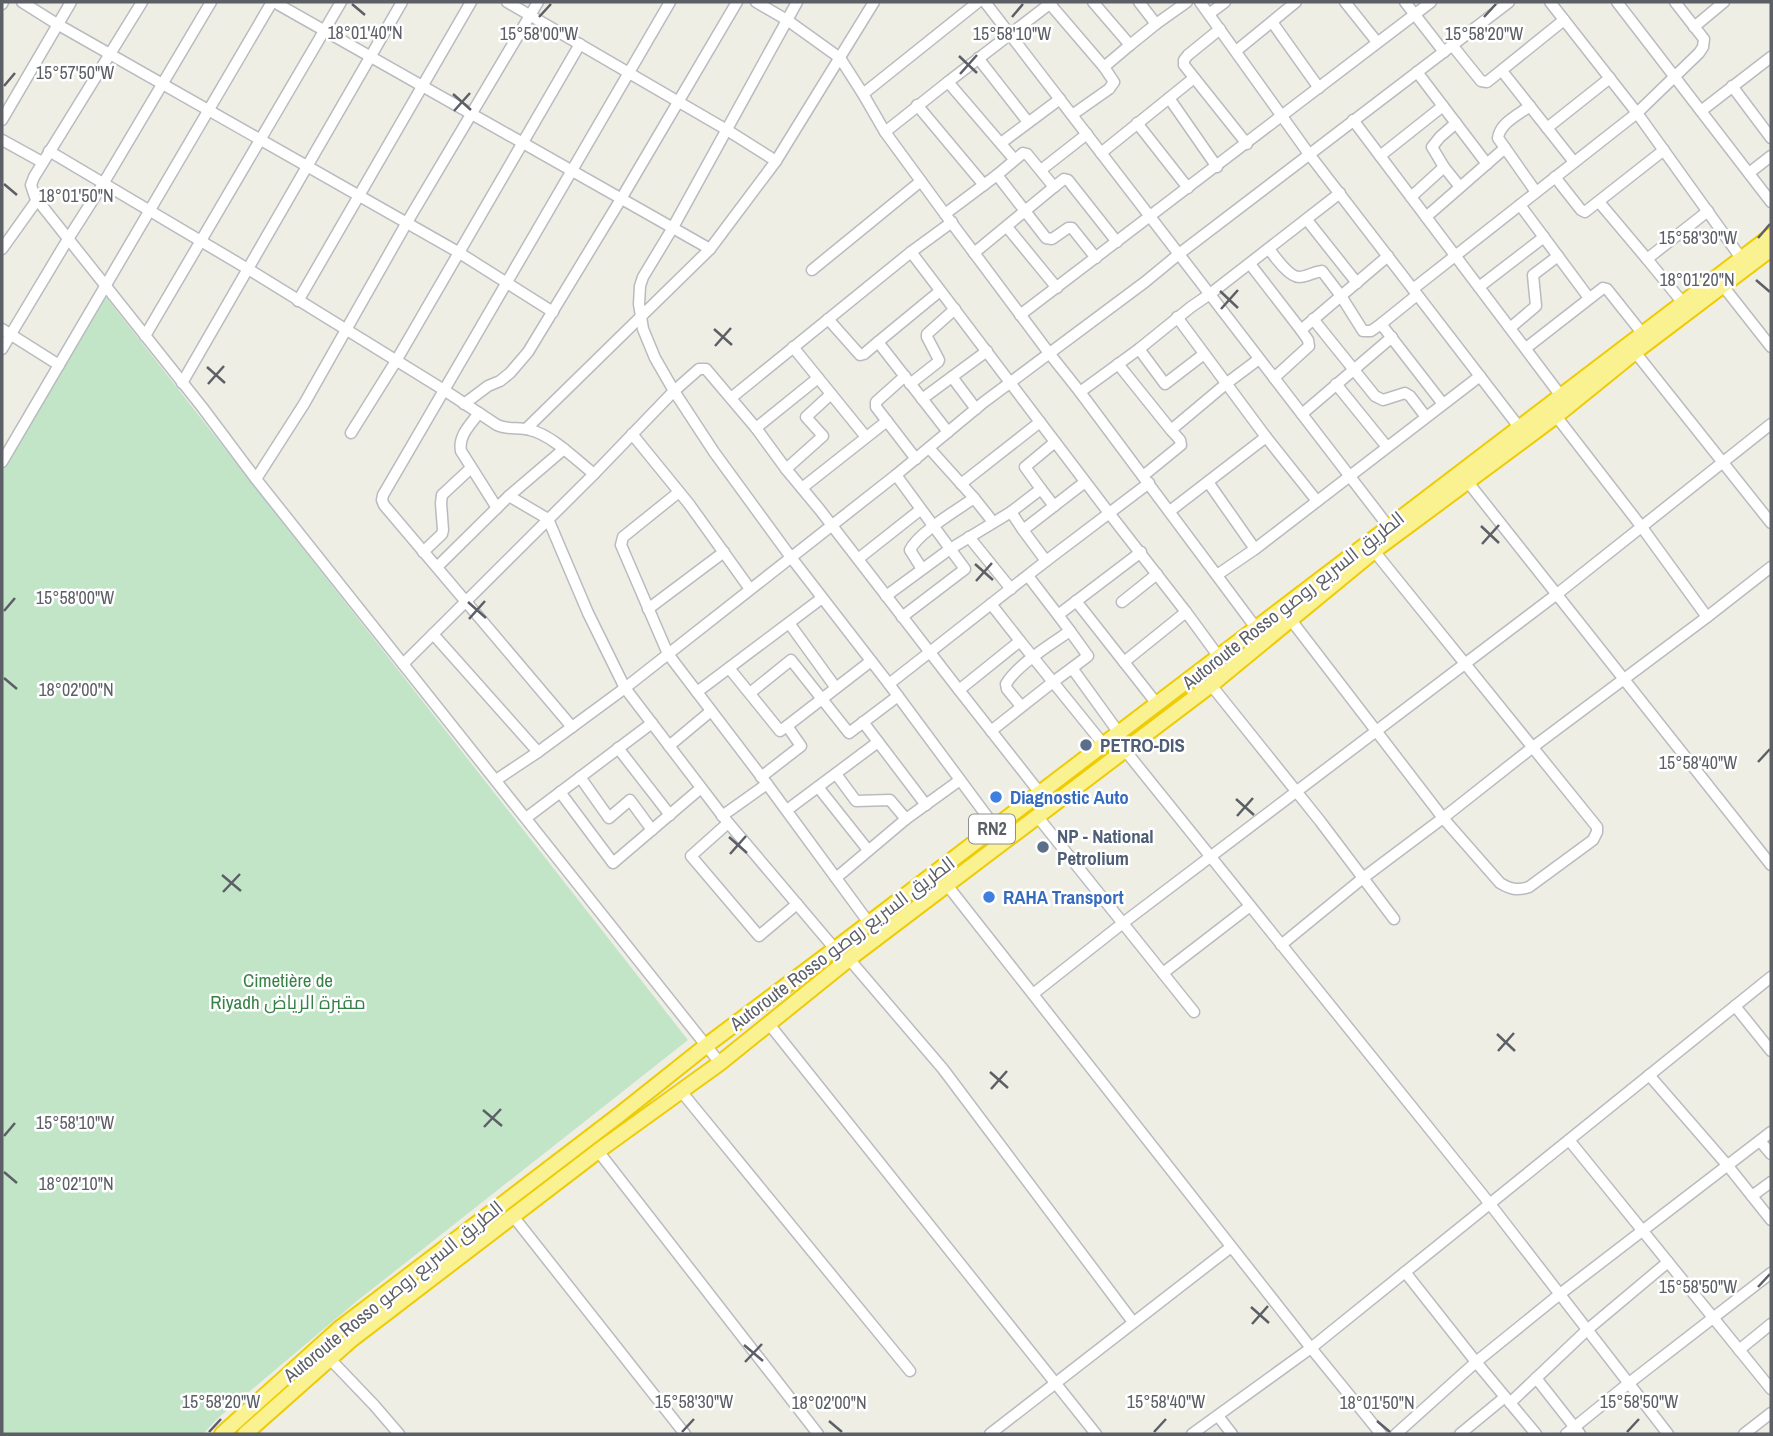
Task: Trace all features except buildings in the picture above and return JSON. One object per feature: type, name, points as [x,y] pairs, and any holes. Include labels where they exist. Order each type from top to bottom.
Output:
[{"type":"highway","name":"Autoroute Rosso الطريق السريع روصو","points":[[222,1434],[340,1328],[707,1045],[1771,236]]},
{"type":"highway","name":"Autoroute Rosso الطريق السريع روصو","points":[[245,1434],[351,1340],[598,1151],[720,1063],[849,959],[1211,685],[1374,551],[1556,416],[1771,249]]},
{"type":"street","points":[[22,2],[458,252],[553,312]]},
{"type":"street","points":[[2,120],[71,2]]},
{"type":"street","points":[[142,2],[33,177],[31,185],[37,200],[720,1063]]},
{"type":"street","points":[[135,14],[149,2]]},
{"type":"street","points":[[2,349],[6,331],[103,184],[211,2]]},
{"type":"street","points":[[2,462],[273,2],[710,249]]},
{"type":"street","points":[[145,336],[341,2]]},
{"type":"street","points":[[182,383],[402,2]]},
{"type":"street","points":[[298,300],[471,2]]},
{"type":"street","points":[[507,2],[776,161]]},
{"type":"street","points":[[256,479],[304,404],[406,224],[538,2]]},
{"type":"street","points":[[572,727],[382,500],[670,2]]},
{"type":"street","points":[[464,404],[510,373],[528,352],[737,2]]},
{"type":"street","points":[[756,2],[788,20],[840,58],[885,132],[1256,628]]},
{"type":"street","points":[[797,2],[643,277],[640,286],[640,317],[646,341],[674,391],[714,452],[995,827]]},
{"type":"street","points":[[526,429],[710,249],[776,161],[874,2]]},
{"type":"street","points":[[863,94],[978,2]]},
{"type":"street","points":[[985,2],[1388,526]]},
{"type":"street","points":[[1093,2],[1130,46]]},
{"type":"street","points":[[1139,2],[1156,24]]},
{"type":"street","points":[[1104,68],[1187,2]]},
{"type":"street","points":[[1200,2],[1309,153],[1519,427]]},
{"type":"street","points":[[1209,14],[1225,2]]},
{"type":"street","points":[[1236,51],[1296,2]]},
{"type":"street","points":[[1345,2],[1377,42]]},
{"type":"street","points":[[1405,2],[1483,82],[1492,79],[1564,20]]},
{"type":"street","points":[[1020,315],[1432,2]]},
{"type":"street","points":[[496,780],[625,688],[976,409],[1509,2]]},
{"type":"street","points":[[1550,2],[1637,113],[1741,258]]},
{"type":"street","points":[[1617,2],[1771,202]]},
{"type":"street","points":[[1269,249],[1289,273],[1295,276],[1322,271],[1363,331],[1371,331],[1455,255],[1637,113],[1703,47],[1704,39],[1675,2]]},
{"type":"street","points":[[1694,27],[1724,2]]},
{"type":"street","points":[[885,132],[1051,3],[1114,82],[1110,89],[1072,116]]},
{"type":"street","points":[[1272,22],[1319,88]]},
{"type":"street","points":[[1220,29],[1188,55],[1184,65],[1247,144]]},
{"type":"street","points":[[351,433],[396,361],[580,44]]},
{"type":"street","points":[[1701,111],[1771,57]]},
{"type":"street","points":[[978,58],[1028,122]]},
{"type":"street","points":[[1502,71],[1574,162]]},
{"type":"street","points":[[1417,72],[1487,164]]},
{"type":"street","points":[[1101,153],[1194,78]]},
{"type":"street","points":[[1547,128],[1610,78]]},
{"type":"street","points":[[948,82],[1014,159]]},
{"type":"street","points":[[1732,86],[1771,138]]},
{"type":"street","points":[[1000,143],[1060,99]]},
{"type":"street","points":[[1169,99],[1217,167]]},
{"type":"street","points":[[917,105],[984,185]]},
{"type":"street","points":[[1380,156],[1443,106]]},
{"type":"street","points":[[1530,106],[1502,127],[1498,138],[1536,192]]},
{"type":"street","points":[[1353,120],[1561,396]]},
{"type":"street","points":[[1137,123],[1188,188]]},
{"type":"street","points":[[1456,123],[1432,147],[1460,187]]},
{"type":"street","points":[[1041,170],[1087,134]]},
{"type":"street","points":[[2,140],[42,162]]},
{"type":"street","points":[[1426,216],[1505,148]]},
{"type":"street","points":[[1555,177],[1583,212],[1588,211],[1664,150]]},
{"type":"street","points":[[49,151],[248,269],[504,428],[532,430],[564,449],[594,474]]},
{"type":"street","points":[[731,398],[911,252],[1023,153],[1027,154],[1055,187]]},
{"type":"street","points":[[1749,173],[1771,156]]},
{"type":"street","points":[[1411,197],[1444,167]]},
{"type":"street","points":[[998,175],[1049,240],[1072,228],[1096,258]]},
{"type":"street","points":[[974,253],[1064,179],[1079,193],[1117,242]]},
{"type":"street","points":[[813,270],[921,181]]},
{"type":"street","points":[[1080,392],[1340,193]]},
{"type":"street","points":[[2,249],[37,200]]},
{"type":"street","points":[[1599,202],[1683,303]]},
{"type":"street","points":[[1520,205],[1589,298]]},
{"type":"street","points":[[1647,259],[1709,211]]},
{"type":"street","points":[[1307,220],[1357,283]]},
{"type":"street","points":[[1007,227],[1057,288]]},
{"type":"street","points":[[1479,287],[1544,237]]},
{"type":"street","points":[[911,252],[1219,657]]},
{"type":"street","points":[[1301,330],[1388,256]]},
{"type":"street","points":[[1510,328],[1536,306],[1533,275],[1558,256]]},
{"type":"street","points":[[1250,264],[1308,340],[1309,346],[1274,378]]},
{"type":"street","points":[[1723,286],[1771,347]]},
{"type":"street","points":[[1526,348],[1604,288],[1642,333]]},
{"type":"street","points":[[828,319],[860,355],[864,354],[940,291]]},
{"type":"street","points":[[916,459],[876,407],[876,402],[938,362],[927,334],[954,309]]},
{"type":"street","points":[[1177,317],[1266,437],[1317,500]]},
{"type":"street","points":[[1313,319],[1375,396],[1384,400],[1405,393],[1426,417]]},
{"type":"street","points":[[1381,324],[1443,404]]},
{"type":"street","points":[[6,331],[60,365]]},
{"type":"street","points":[[1302,414],[1392,337]]},
{"type":"street","points":[[878,342],[948,432]]},
{"type":"street","points":[[793,347],[866,437]]},
{"type":"street","points":[[1139,349],[1165,384],[1204,354]]},
{"type":"street","points":[[922,399],[987,351]]},
{"type":"street","points":[[1636,352],[1771,523]]},
{"type":"street","points":[[1171,430],[1259,359]]},
{"type":"street","points":[[889,684],[1109,513],[1181,445],[1180,440],[1118,364]]},
{"type":"street","points":[[403,664],[674,391],[699,369],[706,369],[756,428],[1040,793]]},
{"type":"street","points":[[1217,575],[1255,549],[1480,376]]},
{"type":"street","points":[[952,377],[976,409]]},
{"type":"street","points":[[756,428],[818,378]]},
{"type":"street","points":[[1336,384],[1387,447]]},
{"type":"street","points":[[786,469],[822,436],[806,417],[831,394]]},
{"type":"street","points":[[479,413],[461,437],[461,451],[497,508]]},
{"type":"street","points":[[1556,416],[1707,617]]},
{"type":"street","points":[[802,488],[887,421]]},
{"type":"street","points":[[961,484],[1040,422]]},
{"type":"street","points":[[1034,994],[1123,923],[1556,594],[1771,424]]},
{"type":"street","points":[[632,434],[679,492],[750,589]]},
{"type":"street","points":[[1170,511],[1266,437]]},
{"type":"street","points":[[1054,506],[1025,467],[1055,442]]},
{"type":"street","points":[[929,448],[993,522]]},
{"type":"street","points":[[437,568],[509,496],[564,449]]},
{"type":"street","points":[[423,552],[442,534],[442,495],[471,468]]},
{"type":"street","points":[[896,475],[965,569],[902,617]]},
{"type":"street","points":[[1467,481],[1771,865]]},
{"type":"street","points":[[1023,530],[1085,482]]},
{"type":"street","points":[[1208,482],[1255,549]]},
{"type":"street","points":[[886,596],[950,549],[1011,512],[1041,489]]},
{"type":"street","points":[[679,492],[621,541],[648,609],[668,654],[869,923]]},
{"type":"street","points":[[509,496],[548,519],[625,688],[725,820],[835,949]]},
{"type":"street","points":[[922,569],[911,554],[912,544],[974,498]]},
{"type":"street","points":[[858,559],[920,510]]},
{"type":"street","points":[[1011,512],[1046,561]]},
{"type":"street","points":[[969,537],[1011,589]]},
{"type":"street","points":[[1291,620],[1443,818],[1500,883],[1509,889],[1521,890],[1529,887],[1593,840],[1597,828],[1374,551]]},
{"type":"street","points":[[648,609],[724,552]]},
{"type":"street","points":[[1058,615],[1141,552]]},
{"type":"street","points":[[1281,945],[1363,878],[1771,566]]},
{"type":"street","points":[[1122,602],[1157,574]]},
{"type":"street","points":[[991,731],[1088,656],[1028,576]]},
{"type":"street","points":[[697,692],[822,598]]},
{"type":"street","points":[[1076,601],[1157,704]]},
{"type":"street","points":[[991,604],[1104,745]]},
{"type":"street","points":[[1124,662],[1186,611]]},
{"type":"street","points":[[789,623],[836,688]]},
{"type":"street","points":[[1021,706],[1007,689],[1008,680],[1033,657],[1070,631]]},
{"type":"street","points":[[433,634],[537,752]]},
{"type":"street","points":[[959,690],[1020,641]]},
{"type":"street","points":[[750,693],[791,660],[849,733],[898,696]]},
{"type":"street","points":[[729,668],[780,731],[872,661]]},
{"type":"street","points":[[1072,668],[1119,733]]},
{"type":"street","points":[[1211,685],[1394,919]]},
{"type":"street","points":[[669,746],[711,711]]},
{"type":"street","points":[[863,722],[926,805]]},
{"type":"street","points":[[526,818],[652,723]]},
{"type":"street","points":[[787,726],[801,746],[764,780],[691,856],[759,936],[797,904]]},
{"type":"street","points":[[786,810],[878,742]]},
{"type":"street","points":[[618,748],[670,815]]},
{"type":"street","points":[[1124,749],[1490,1204],[1668,1434]]},
{"type":"street","points":[[835,774],[856,801],[890,800],[906,819]]},
{"type":"street","points":[[580,777],[609,818],[630,800],[652,830]]},
{"type":"street","points":[[836,878],[906,819],[960,780]]},
{"type":"street","points":[[818,787],[868,850]]},
{"type":"street","points":[[560,792],[613,863],[701,788]]},
{"type":"street","points":[[1037,816],[1194,1012]]},
{"type":"street","points":[[947,885],[1381,1434]]},
{"type":"street","points":[[1163,973],[1250,906]]},
{"type":"street","points":[[849,959],[943,1069],[1133,1322]]},
{"type":"street","points":[[1192,1434],[1311,1348],[1771,977]]},
{"type":"street","points":[[1735,1006],[1771,1051]]},
{"type":"street","points":[[769,1024],[1096,1434]]},
{"type":"street","points":[[1649,1075],[1771,1220]]},
{"type":"street","points":[[680,1090],[910,1371]]},
{"type":"street","points":[[1396,1434],[1476,1362],[1560,1294],[1771,1132]]},
{"type":"street","points":[[1569,1140],[1771,1389]]},
{"type":"street","points":[[1760,1141],[1771,1154]]},
{"type":"street","points":[[598,1151],[818,1434]]},
{"type":"street","points":[[1752,1196],[1771,1182]]},
{"type":"street","points":[[513,1216],[685,1434]]},
{"type":"street","points":[[990,1434],[1231,1247]]},
{"type":"street","points":[[1460,1434],[1536,1378],[1587,1330],[1668,1262]]},
{"type":"street","points":[[1405,1272],[1536,1434]]},
{"type":"street","points":[[1536,1378],[1574,1432],[1629,1383],[1771,1273]]},
{"type":"street","points":[[1739,1350],[1771,1324]]},
{"type":"street","points":[[329,1358],[399,1434]]},
{"type":"street","points":[[1744,1434],[1771,1413]]},
{"type":"street","points":[[1218,1416],[1232,1434]]},
{"type":"green space","name":"Cimetière de Riyadh مقبرة الرياض","points":[[106,297],[688,1040],[357,1301],[218,1418],[203,1434],[2,1434],[2,471]]},
{"type":"place","name":"PETRO-DIS","points":[[1086,745]]},
{"type":"place","name":"Diagnostic Auto","points":[[996,797]]},
{"type":"place","name":"NP - National Petrolium","points":[[1043,847]]},
{"type":"place","name":"RAHA Transport","points":[[989,897]]}]
